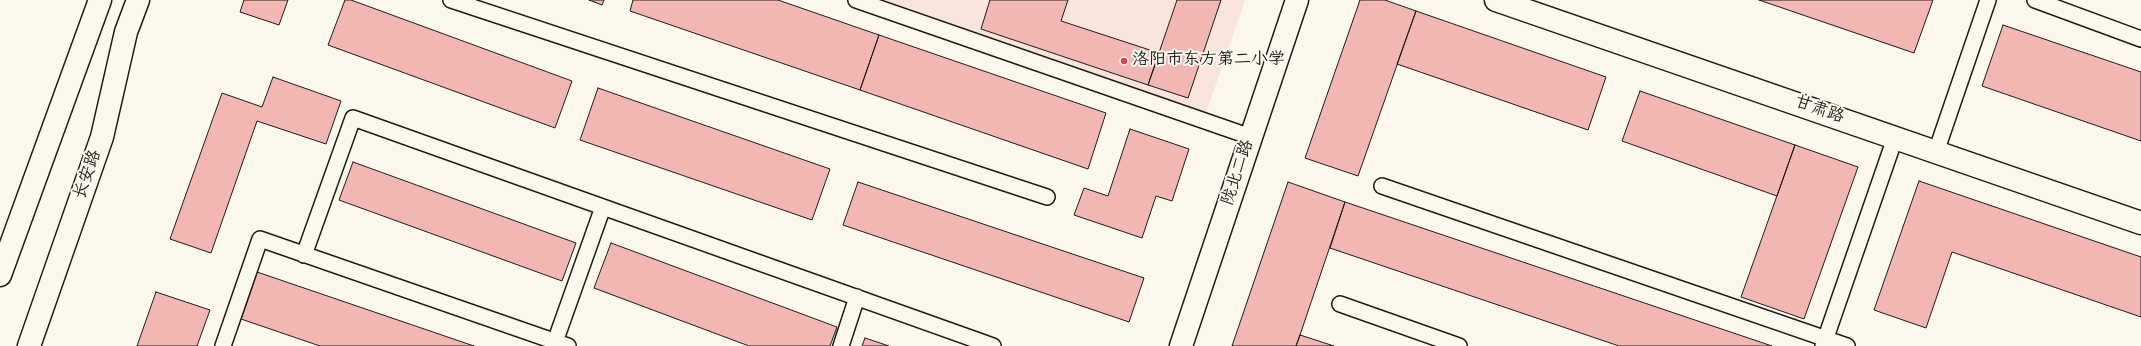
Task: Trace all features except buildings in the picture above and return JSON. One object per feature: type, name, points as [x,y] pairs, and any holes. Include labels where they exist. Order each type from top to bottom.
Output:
[{"type":"street","points":[[0,276],[100,0]]},
{"type":"street","name":"长安路","points":[[29,346],[102,137],[126,32],[138,0]]},
{"type":"street","name":"陇北二路","points":[[1181,346],[1297,0]]},
{"type":"street","name":"甘肃路","points":[[1496,0],[2141,223]]},
{"type":"lane","points":[[451,0],[1047,197]]},
{"type":"lane","points":[[856,0],[1251,137]]},
{"type":"lane","points":[[1936,152],[1988,0]]},
{"type":"lane","points":[[2035,0],[2141,39]]},
{"type":"lane","points":[[304,255],[353,118],[993,346]]},
{"type":"lane","points":[[1824,342],[1895,138]]},
{"type":"lane","points":[[1382,186],[1824,342],[1847,346]]},
{"type":"lane","points":[[223,346],[260,239],[561,344],[602,207]]},
{"type":"lane","points":[[841,346],[857,297]]},
{"type":"lane","points":[[1340,304],[1459,346]]},
{"type":"shaded area","name":"洛阳市东方第二小学","points":[[845,0],[1245,0],[1203,122]]},
{"type":"place","name":"洛阳市东方第二小学","points":[[1124,61]]}]
